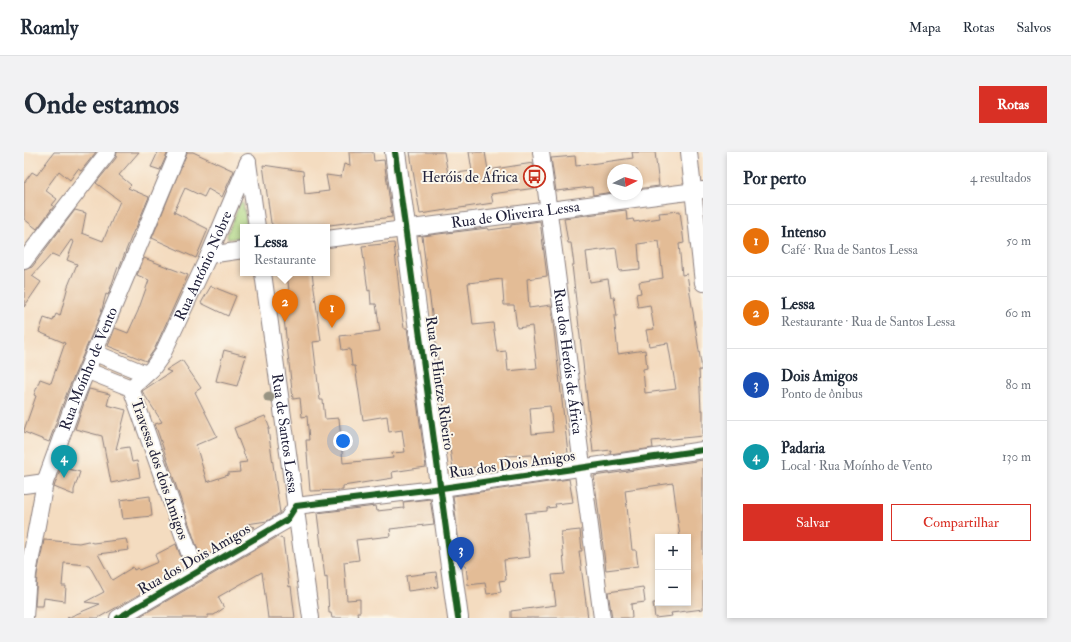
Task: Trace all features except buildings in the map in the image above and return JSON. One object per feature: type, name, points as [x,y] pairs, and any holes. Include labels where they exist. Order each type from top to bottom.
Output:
[{"type":"street","points":[[24,260],[108,152]]},
{"type":"street","name":"Rua Moínho de Vento","points":[[24,618],[26,574],[45,482],[95,353],[178,152]]},
{"type":"street","name":"Rua de Hintze Ribeiro","points":[[395,152],[404,228],[442,488],[458,618]]},
{"type":"street","name":"Rua dos Heróis de África","points":[[540,152],[602,618]]},
{"type":"street","points":[[689,152],[698,191],[703,283]]},
{"type":"street","points":[[247,157],[257,224]]},
{"type":"street","name":"Rua António Nobre","points":[[146,374],[152,369],[162,355],[210,255],[247,157]]},
{"type":"street","name":"Rua de Oliveira Lessa","points":[[330,239],[698,191]]},
{"type":"street","points":[[210,255],[240,250]]},
{"type":"street","name":"Rua de Santos Lessa","points":[[263,276],[311,618]]},
{"type":"street","name":"Travessa dos dois Amigos","points":[[95,353],[146,374],[131,388]]},
{"type":"street","name":"Travessa dos dois Amigos","points":[[88,371],[131,388],[196,572]]},
{"type":"street","name":"Rua dos Dois Amigos","points":[[118,618],[287,520],[296,506],[442,488],[703,450]]},
{"type":"street","points":[[24,485],[45,482]]},
{"type":"green space","points":[[240,203],[243,203],[246,224],[240,224],[240,237],[228,239],[227,235]]},
{"type":"cycle path","points":[[395,152],[458,618]]},
{"type":"cycle path","points":[[118,618],[287,520],[296,506],[442,488],[703,450]]},
{"type":"place","name":"Heróis de África","points":[[534,177]]},
{"type":"place","name":"Lessa","points":[[285,322]]},
{"type":"place","name":"Intenso","points":[[332,328]]},
{"type":"place","name":"Padaria","points":[[64,478]]},
{"type":"place","name":"Dois Amigos","points":[[461,570]]}]
